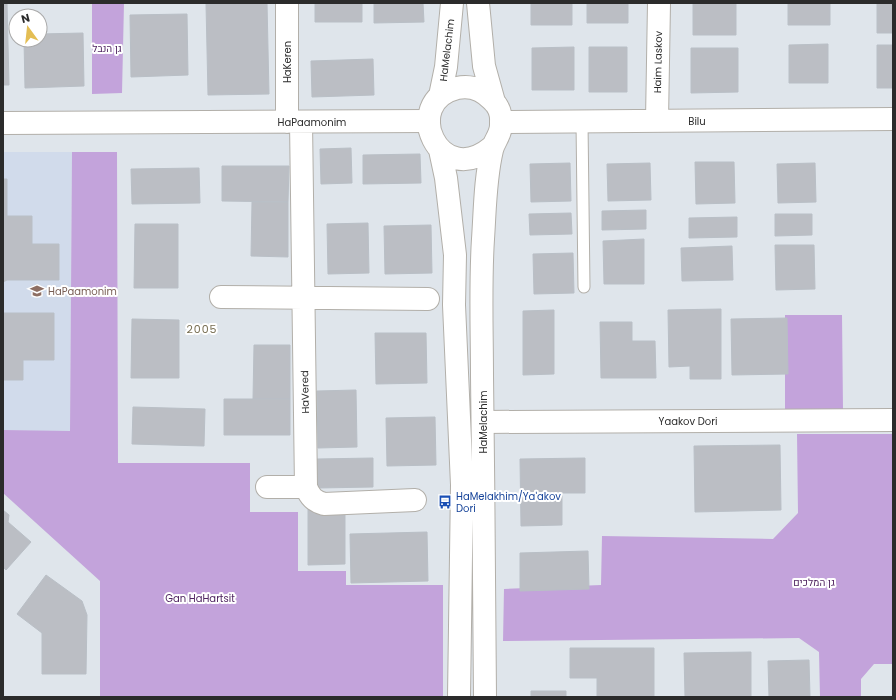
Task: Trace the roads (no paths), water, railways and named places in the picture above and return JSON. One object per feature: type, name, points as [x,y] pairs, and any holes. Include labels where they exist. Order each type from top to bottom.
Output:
[{"type":"street","name":"HaKeren","points":[[287,3],[294,122]]},
{"type":"street","name":"HaMelachim","points":[[440,96],[446,67],[452,3]]},
{"type":"street","points":[[478,3],[484,66],[494,102]]},
{"type":"street","name":"Haim Laskov","points":[[657,120],[659,3]]},
{"type":"street","points":[[468,87],[486,93],[494,102],[499,109],[501,122],[498,138],[492,148],[483,155],[471,159],[458,159],[440,150],[433,141],[429,131],[428,121],[434,103],[440,96],[450,90],[468,87]]},
{"type":"street","name":"Bilu","points":[[501,122],[657,120],[893,120]]},
{"type":"street","name":"HaPaamonim","points":[[3,123],[428,121]]},
{"type":"street","name":"HaVered","points":[[294,122],[303,298],[306,487]]},
{"type":"street","name":"HaMelachim","points":[[485,697],[482,255],[487,180],[492,148]]},
{"type":"street","points":[[440,150],[446,178],[455,255],[454,305],[462,485],[459,697]]},
{"type":"street","points":[[221,297],[428,299]]},
{"type":"street","name":"Yaakov Dori","points":[[482,422],[893,420]]},
{"type":"street","points":[[267,487],[306,487],[310,496],[316,501],[324,504],[415,500]]},
{"type":"lane","points":[[582,122],[584,287]]},
{"type":"place","name":"HaPaamonim","points":[[37,291]]},
{"type":"place","name":"HaMelakhim/Ya'akov Dori","points":[[445,502]]},
{"type":"district","name":"2005","points":[[202,329]]},
{"type":"park label","name":"גן הנבל","points":[[107,48]]},
{"type":"park label","name":"גן המלכים","points":[[814,582]]},
{"type":"park label","name":"Gan HaHartsit","points":[[200,598]]}]
